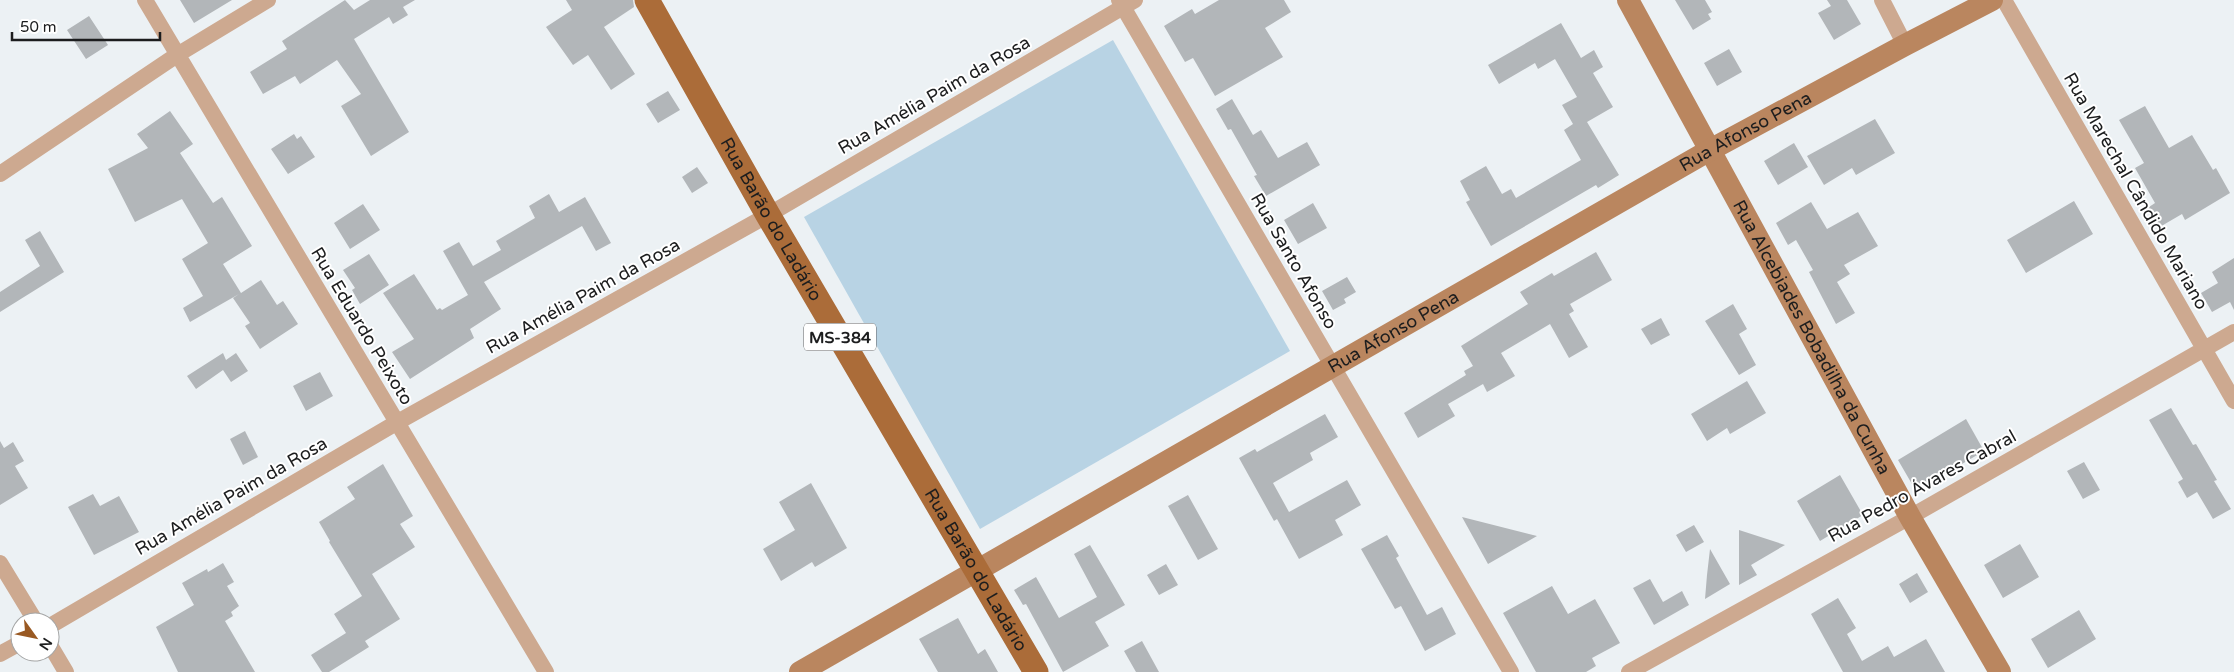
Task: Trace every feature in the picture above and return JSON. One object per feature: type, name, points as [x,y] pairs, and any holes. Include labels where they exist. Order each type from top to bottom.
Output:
[{"type":"main road","name":"Rua Barão do Ladário","points":[[647,0],[768,216],[1036,672]]},
{"type":"street","name":"Rua Eduardo Peixoto","points":[[145,0],[546,672]]},
{"type":"street","points":[[0,174],[177,55],[268,0]]},
{"type":"street","name":"Rua Alcebiades Bobadilha da Cunha","points":[[1628,0],[1910,517],[2000,672]]},
{"type":"street","points":[[1882,0],[1904,44]]},
{"type":"street","name":"Rua Afonso Pena","points":[[800,672],[1710,150],[1904,44],[1992,0]]},
{"type":"street","name":"Rua Marechal Cândido Mariano","points":[[2004,0],[2234,401]]},
{"type":"street","name":"Rua Amélia Paim da Rosa","points":[[60,620],[396,422],[768,216],[1126,2]]},
{"type":"street","name":"Rua Santo Afonso","points":[[1126,2],[1332,366],[1511,672]]},
{"type":"street","name":"Rua Pedro Ávares Cabral","points":[[1629,672],[1910,517],[2234,332]]},
{"type":"street","points":[[0,563],[30,612]]},
{"type":"shaded area","points":[[1113,40],[1290,351],[980,529],[804,217]]},
{"type":"building","points":[[180,0],[232,0],[194,23]]},
{"type":"building","points":[[345,0],[354,10],[370,0],[415,0],[403,7],[408,15],[393,24],[389,17],[354,39],[409,132],[371,156],[341,106],[361,94],[337,60],[300,84],[295,76],[263,94],[250,72],[287,49],[282,41]]},
{"type":"building","points":[[566,0],[633,0],[634,7],[604,27],[635,74],[611,90],[588,55],[573,65],[546,27],[572,10]]},
{"type":"building","points":[[1219,0],[1284,0],[1291,12],[1265,28],[1283,57],[1215,96],[1193,58],[1185,62],[1164,26],[1192,9],[1195,14]]},
{"type":"building","points":[[1675,0],[1705,0],[1712,12],[1708,14],[1711,19],[1693,30]]},
{"type":"building","points":[[1827,0],[1847,0],[1861,24],[1834,40],[1818,13],[1831,6]]},
{"type":"building","points":[[89,16],[108,45],[86,59],[67,30]]},
{"type":"building","points":[[1561,23],[1581,58],[1594,50],[1603,67],[1593,73],[1613,107],[1587,122],[1619,175],[1598,188],[1596,185],[1491,246],[1466,202],[1470,200],[1460,181],[1486,166],[1502,194],[1511,189],[1516,198],[1581,160],[1564,130],[1573,124],[1562,105],[1577,97],[1555,59],[1538,69],[1535,63],[1499,84],[1488,65]]},
{"type":"building","points":[[1729,49],[1742,72],[1717,86],[1704,63]]},
{"type":"building","points":[[668,91],[680,110],[658,123],[646,104]]},
{"type":"building","points":[[1232,99],[1253,135],[1261,130],[1278,158],[1307,142],[1320,165],[1266,196],[1254,176],[1257,175],[1231,129],[1228,130],[1216,109]]},
{"type":"building","points":[[2145,106],[2169,148],[2192,135],[2213,170],[2216,168],[2230,193],[2185,220],[2182,214],[2158,228],[2146,209],[2155,203],[2135,168],[2144,163],[2119,120]]},
{"type":"building","points":[[170,111],[193,144],[180,153],[213,203],[222,197],[252,246],[223,264],[241,293],[261,280],[277,305],[283,301],[298,324],[260,349],[245,326],[250,323],[233,298],[239,294],[190,322],[183,308],[203,296],[182,259],[208,243],[182,199],[135,222],[108,169],[148,148],[137,134]]},
{"type":"building","points":[[1875,119],[1895,153],[1856,175],[1852,168],[1824,185],[1807,156]]},
{"type":"building","points":[[294,134],[297,139],[301,136],[315,157],[288,174],[271,149]]},
{"type":"building","points":[[1794,143],[1808,167],[1778,185],[1764,161]]},
{"type":"building","points":[[697,167],[708,183],[692,193],[682,177]]},
{"type":"building","points":[[549,194],[559,212],[585,197],[611,243],[596,251],[582,226],[484,282],[501,309],[470,329],[474,338],[410,379],[392,352],[414,339],[383,293],[414,274],[437,310],[440,308],[442,310],[468,295],[443,251],[459,242],[473,266],[501,250],[496,241],[535,218],[529,206]]},
{"type":"building","points":[[2074,201],[2093,234],[2026,273],[2007,240]]},
{"type":"building","points":[[1811,202],[1827,229],[1858,212],[1878,246],[1844,265],[1850,274],[1837,282],[1855,313],[1836,324],[1809,272],[1813,270],[1796,240],[1788,245],[1776,223]]},
{"type":"building","points":[[1313,203],[1327,228],[1298,244],[1284,220]]},
{"type":"building","points":[[363,204],[380,230],[350,249],[334,223]]},
{"type":"building","points":[[40,231],[64,272],[0,312],[0,292],[40,266],[25,240]]},
{"type":"building","points":[[1596,252],[1612,280],[1570,304],[1574,311],[1569,314],[1588,347],[1569,358],[1550,324],[1501,353],[1515,376],[1487,392],[1483,384],[1448,404],[1455,416],[1418,438],[1404,413],[1466,375],[1464,371],[1473,366],[1461,346],[1528,304],[1520,292],[1552,273],[1554,276]]},
{"type":"building","points":[[369,254],[389,285],[360,304],[352,290],[355,288],[343,270]]},
{"type":"building","points":[[2234,258],[2234,310],[2230,302],[2212,312],[2201,293],[2218,283],[2212,272]]},
{"type":"building","points":[[1347,277],[1356,292],[1344,299],[1346,303],[1333,310],[1322,291]]},
{"type":"building","points":[[1733,304],[1747,329],[1739,334],[1756,365],[1739,375],[1705,321]]},
{"type":"building","points":[[1661,318],[1670,335],[1651,345],[1641,329]]},
{"type":"building","points":[[223,353],[226,360],[236,353],[248,371],[231,382],[223,370],[196,389],[187,376]]},
{"type":"building","points":[[320,372],[333,396],[306,411],[293,386]]},
{"type":"building","points":[[1747,381],[1766,413],[1730,434],[1727,428],[1707,441],[1691,414]]},
{"type":"building","points":[[2171,408],[2193,445],[2196,444],[2217,480],[2214,481],[2231,509],[2213,519],[2197,492],[2187,498],[2178,482],[2183,479],[2149,420]]},
{"type":"building","points":[[1325,414],[1338,437],[1310,453],[1313,460],[1273,483],[1289,512],[1347,480],[1361,505],[1335,520],[1343,535],[1299,559],[1277,519],[1274,521],[1239,458],[1255,449],[1257,452]]},
{"type":"building","points":[[1966,419],[1984,451],[1916,491],[1898,460]]},
{"type":"building","points":[[245,431],[258,457],[243,465],[230,439]]},
{"type":"building","points":[[0,441],[4,448],[13,442],[24,461],[15,466],[28,488],[0,505]]},
{"type":"building","points":[[2084,462],[2100,490],[2083,499],[2067,471]]},
{"type":"building","points":[[383,464],[413,516],[400,524],[415,547],[372,574],[400,619],[365,641],[369,647],[329,672],[322,672],[311,655],[346,633],[334,614],[362,596],[319,522],[355,499],[347,487]]},
{"type":"building","points":[[1840,475],[1863,515],[1820,541],[1797,501]]},
{"type":"building","points":[[811,483],[847,548],[815,567],[812,562],[781,581],[763,549],[795,530],[779,502]]},
{"type":"building","points":[[93,494],[100,506],[119,496],[139,532],[94,555],[68,507]]},
{"type":"building","points":[[1188,495],[1218,549],[1198,560],[1168,506]]},
{"type":"building","points":[[1462,517],[1537,536],[1488,564]]},
{"type":"building","points":[[1694,525],[1704,542],[1686,552],[1676,535]]},
{"type":"building","points":[[1739,530],[1785,545],[1751,565],[1757,575],[1739,585]]},
{"type":"building","points":[[1387,535],[1399,556],[1396,558],[1427,615],[1442,607],[1456,634],[1425,651],[1401,606],[1395,609],[1361,549]]},
{"type":"building","points":[[2020,544],[2039,577],[2003,598],[1984,565]]},
{"type":"building","points":[[1090,545],[1125,605],[1095,622],[1109,646],[1063,672],[1026,604],[1023,605],[1014,590],[1036,577],[1059,618],[1097,597],[1074,554]]},
{"type":"building","points":[[1710,549],[1730,584],[1705,599],[1707,575]]},
{"type":"building","points":[[223,563],[234,582],[227,586],[239,606],[231,612],[233,616],[225,621],[255,672],[178,672],[156,627],[194,605],[182,583],[207,569],[208,572]]},
{"type":"building","points":[[1166,564],[1178,585],[1159,595],[1147,575]]},
{"type":"building","points":[[1917,573],[1928,592],[1910,603],[1899,584]]},
{"type":"building","points":[[1650,579],[1663,602],[1682,591],[1689,605],[1654,625],[1633,588]]},
{"type":"building","points":[[1552,586],[1568,614],[1595,599],[1620,643],[1592,658],[1596,666],[1586,672],[1536,672],[1503,613]]},
{"type":"building","points":[[1838,598],[1856,628],[1847,634],[1862,661],[1888,646],[1894,657],[1926,639],[1945,672],[1843,672],[1811,614]]},
{"type":"building","points":[[2079,610],[2096,639],[2048,668],[2031,639]]},
{"type":"building","points":[[958,618],[978,654],[985,649],[998,672],[938,672],[919,639]]},
{"type":"building","points":[[1142,641],[1159,672],[1136,672],[1124,651]]}]
